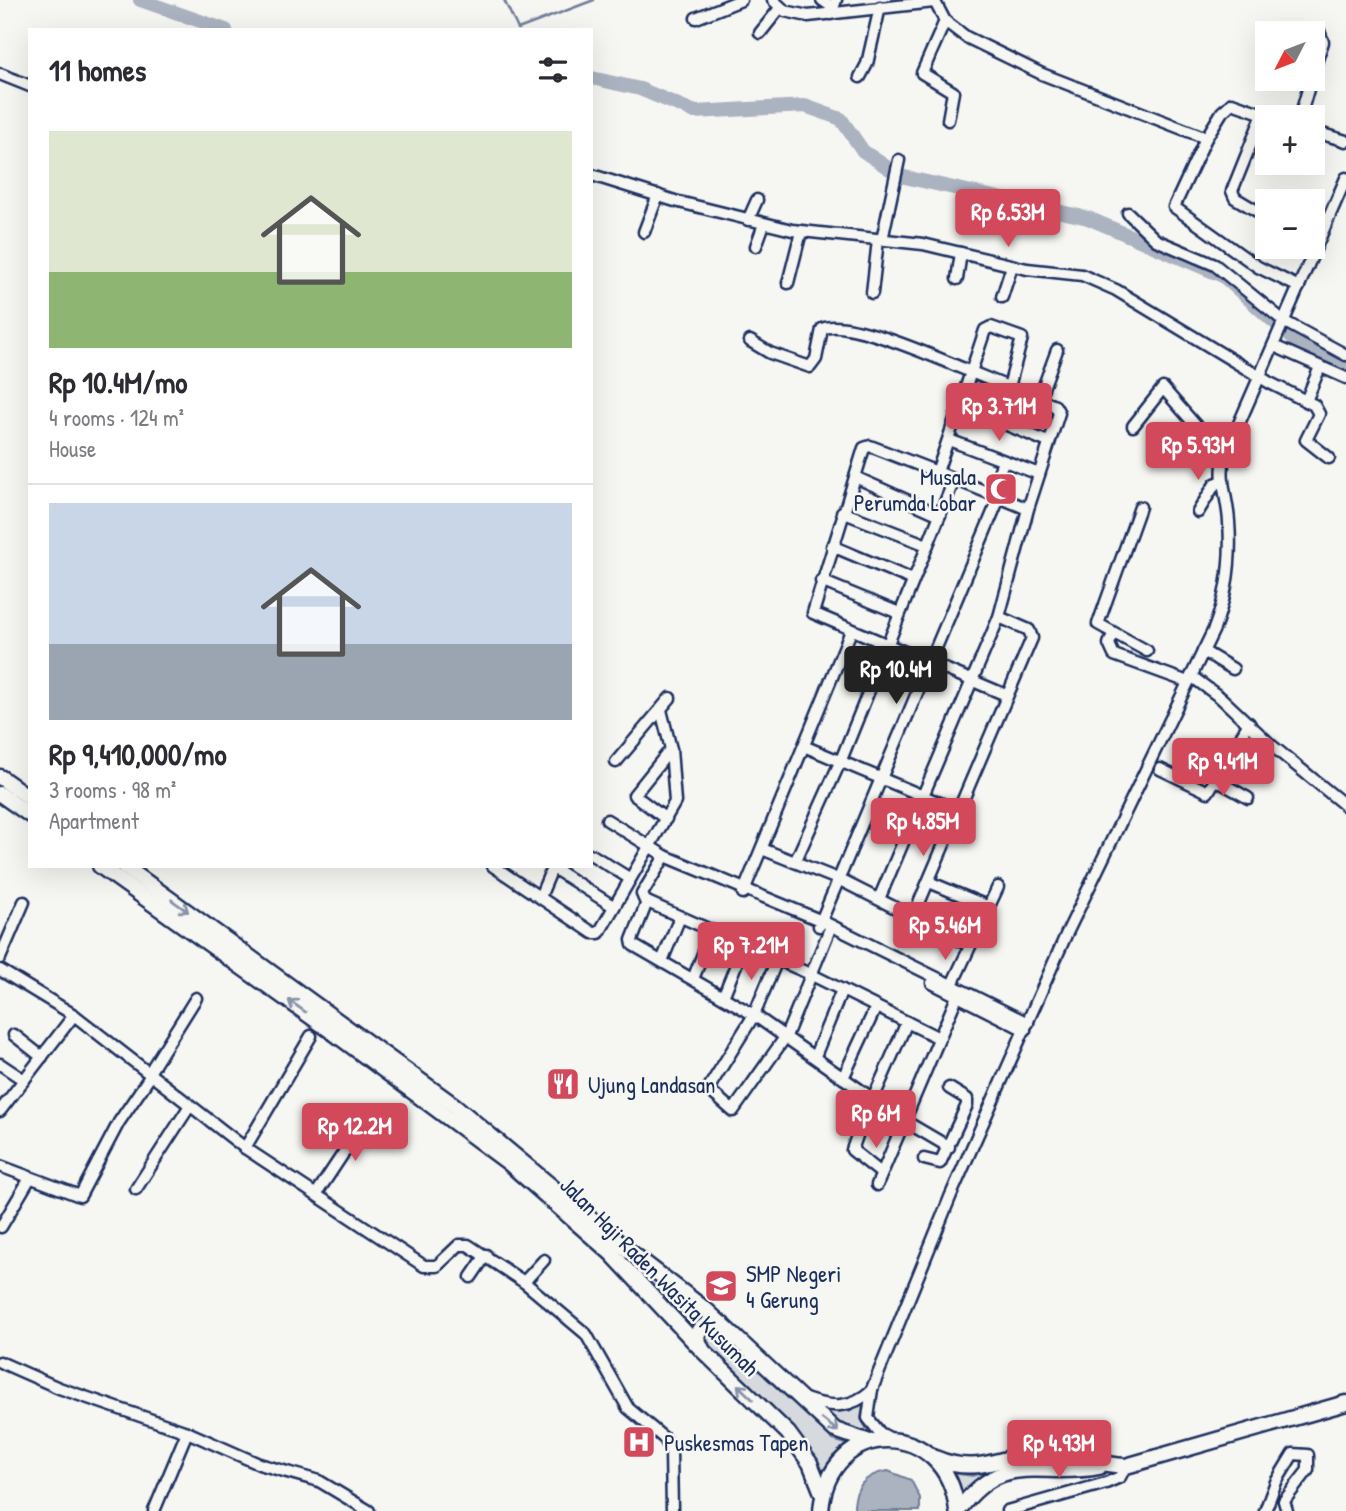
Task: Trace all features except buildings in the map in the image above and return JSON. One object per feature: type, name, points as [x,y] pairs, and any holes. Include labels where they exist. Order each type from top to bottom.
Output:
[{"type":"highway","points":[[0,777],[28,797]]},
{"type":"highway","points":[[0,794],[28,815]]},
{"type":"highway","name":"Jalan Haji Raden Wasita Kusumah","points":[[103,868],[452,1111],[581,1225],[798,1445],[810,1463],[822,1493]]},
{"type":"highway","name":"Jalan Haji Raden Wasita Kusumah","points":[[127,868],[452,1111],[722,1324],[835,1430],[870,1442]]},
{"type":"highway","points":[[702,1350],[697,1338],[699,1330],[710,1322],[722,1324]]},
{"type":"highway","points":[[958,1511],[977,1489],[1014,1470],[1126,1466],[1346,1403]]},
{"type":"highway","points":[[821,1511],[822,1493],[828,1476],[839,1461],[853,1449],[870,1442],[893,1440],[915,1446],[935,1458],[959,1466],[975,1467],[1018,1456],[1061,1454],[1104,1466]]},
{"type":"highway","points":[[935,1458],[948,1473],[958,1511]]},
{"type":"street","points":[[696,18],[741,0]]},
{"type":"street","points":[[822,0],[833,7]]},
{"type":"street","points":[[760,33],[776,4],[808,16],[833,7],[934,1],[945,21],[966,37],[1042,74],[1206,138]]},
{"type":"street","points":[[860,78],[880,6]]},
{"type":"street","points":[[945,21],[922,73],[954,94],[948,120]]},
{"type":"street","points":[[0,74],[28,85]]},
{"type":"street","points":[[1255,112],[1230,104],[1206,138],[1174,207],[1258,267],[1299,287]]},
{"type":"street","points":[[1325,135],[1346,141]]},
{"type":"street","points":[[1255,143],[1232,191],[1236,198],[1255,210]]},
{"type":"street","points":[[872,293],[879,242],[896,170]]},
{"type":"street","points":[[593,175],[657,198],[800,235],[879,242],[960,256],[1011,269],[1074,273],[1092,279],[1258,380],[1314,405],[1319,414],[1306,440],[1329,458]]},
{"type":"street","points":[[1325,223],[1346,178]]},
{"type":"street","points":[[644,232],[657,198]]},
{"type":"street","points":[[748,220],[757,200]]},
{"type":"street","points":[[1128,213],[1156,240],[1215,265],[1284,324],[1346,355]]},
{"type":"street","points":[[756,246],[764,224]]},
{"type":"street","points":[[788,283],[800,235]]},
{"type":"street","points":[[957,279],[960,256]]},
{"type":"street","points":[[893,1440],[880,1433],[868,1418],[872,1390],[951,1195],[1066,935],[1219,616],[1227,584],[1229,521],[1223,481],[1224,458],[1284,324],[1309,259]]},
{"type":"street","points":[[1002,297],[1011,269]]},
{"type":"street","points":[[750,341],[770,352],[810,367],[816,359],[822,329],[840,327],[887,339],[1040,399],[1055,406],[1058,411],[999,617],[879,900]]},
{"type":"street","points":[[936,472],[988,328],[1010,332],[1022,340],[1009,387]]},
{"type":"street","points":[[1275,344],[1346,377]]},
{"type":"street","points":[[1040,399],[1057,350]]},
{"type":"street","points":[[1306,401],[1320,367]]},
{"type":"street","points":[[1133,426],[1163,388],[1224,458]]},
{"type":"street","points":[[961,406],[1048,442]]},
{"type":"street","points":[[948,440],[1039,474]]},
{"type":"street","points":[[1006,695],[814,616],[813,610],[864,448],[869,446],[1028,509]]},
{"type":"street","points":[[777,960],[754,1015],[708,1092],[735,1111],[786,1035],[810,974],[840,880],[930,664],[995,496],[1003,461]]},
{"type":"street","points":[[855,477],[940,515]]},
{"type":"street","points":[[795,862],[841,761],[885,645],[954,480]]},
{"type":"street","points":[[1198,512],[1215,484],[1223,481]]},
{"type":"street","points":[[1140,507],[1098,624],[1147,651]]},
{"type":"street","points":[[842,512],[927,545]]},
{"type":"street","points":[[832,546],[913,580]]},
{"type":"street","points":[[821,581],[899,613]]},
{"type":"street","points":[[913,917],[1032,635],[1029,630],[999,617]]},
{"type":"street","points":[[744,892],[806,747],[851,631]]},
{"type":"street","points":[[1113,634],[1109,644],[1114,655],[1190,679],[1250,723],[1271,745],[1346,806]]},
{"type":"street","points":[[1203,651],[1233,669]]},
{"type":"street","points":[[616,762],[670,698]]},
{"type":"street","points":[[496,869],[598,934],[676,799],[671,749],[661,710]]},
{"type":"street","points":[[1160,769],[1204,792],[1216,780],[1250,723]]},
{"type":"street","points":[[806,747],[959,811]]},
{"type":"street","points":[[666,819],[634,795],[671,749]]},
{"type":"street","points":[[1216,780],[1248,798]]},
{"type":"street","points":[[607,820],[664,858],[824,926],[1027,1027]]},
{"type":"street","points":[[762,849],[840,880],[969,945]]},
{"type":"street","points":[[593,856],[629,878]]},
{"type":"street","points":[[664,858],[642,894],[642,899],[810,974],[939,1038]]},
{"type":"street","points":[[540,897],[552,868]]},
{"type":"street","points":[[554,868],[613,906]]},
{"type":"street","points":[[929,882],[987,906]]},
{"type":"street","points":[[877,1185],[939,1038],[969,945],[998,887]]},
{"type":"street","points":[[0,958],[24,902]]},
{"type":"street","points":[[647,902],[632,943],[786,1035],[873,1099],[949,1147]]},
{"type":"street","points":[[662,961],[680,917]]},
{"type":"street","points":[[693,979],[712,931]]},
{"type":"street","points":[[723,997],[744,945]]},
{"type":"street","points":[[1,973],[74,1015],[245,1148],[424,1266],[437,1266],[462,1244],[486,1255],[524,1282],[586,1335],[628,1408],[668,1442],[671,1451],[672,1511]]},
{"type":"street","points":[[815,1056],[842,990]]},
{"type":"street","points":[[0,1166],[80,1196],[119,1122],[196,998]]},
{"type":"street","points":[[843,1078],[876,1007]]},
{"type":"street","points":[[0,1111],[74,1015]]},
{"type":"street","points":[[873,1099],[907,1022]]},
{"type":"street","points":[[14,1035],[42,1057]]},
{"type":"street","points":[[245,1148],[311,1037]]},
{"type":"street","points":[[0,1065],[24,1080]]},
{"type":"street","points":[[924,1159],[939,1164],[968,1103],[949,1088]]},
{"type":"street","points":[[136,1189],[189,1107]]},
{"type":"street","points":[[317,1193],[368,1116]]},
{"type":"street","points":[[859,1130],[852,1150],[881,1173]]},
{"type":"street","points":[[1,1227],[30,1178]]},
{"type":"street","points":[[471,1277],[486,1255]]},
{"type":"street","points":[[524,1282],[544,1260]]},
{"type":"street","points":[[0,1362],[59,1388],[187,1432],[259,1464],[319,1481],[369,1511]]},
{"type":"street","points":[[797,1395],[824,1405],[841,1406],[856,1402],[872,1390]]},
{"type":"street","points":[[154,1511],[187,1432]]},
{"type":"street","points":[[1293,1454],[1308,1455],[1308,1470],[1286,1506],[1265,1510],[1276,1482],[1293,1454]]},
{"type":"street","points":[[1007,1511],[1106,1483],[1120,1477],[1126,1466]]},
{"type":"shaded area","points":[[459,1114],[710,1315],[699,1321],[693,1330]]},
{"type":"shaded area","points":[[706,1326],[715,1326],[833,1440],[852,1446],[833,1456],[822,1474],[812,1455],[784,1420],[699,1341]]},
{"type":"shaded area","points":[[863,1403],[861,1419],[870,1435],[846,1435],[818,1410],[849,1411]]},
{"type":"shaded area","points":[[1029,1461],[1080,1465],[1032,1467],[1001,1473],[973,1487],[961,1498],[952,1473],[972,1476]]},
{"type":"shaded area","points":[[888,1471],[911,1480],[920,1498],[920,1511],[854,1511],[856,1495],[862,1484],[873,1475]]},
{"type":"waterway","points":[[140,0],[220,28]]},
{"type":"waterway","points":[[504,0],[518,28]]},
{"type":"waterway","points":[[521,28],[594,0]]},
{"type":"waterway","points":[[593,78],[640,89],[695,112],[805,106],[841,119],[863,151],[900,176],[1088,218],[1223,276],[1299,344],[1323,357],[1346,364]]},
{"type":"place","name":"Musala Perumda Lobar","points":[[1001,489]]},
{"type":"place","name":"Ujung Landasan","points":[[563,1084]]},
{"type":"place","name":"SMP Negeri 4 Gerung","points":[[721,1286]]},
{"type":"place","name":"Puskesmas Tapen","points":[[639,1442]]}]
